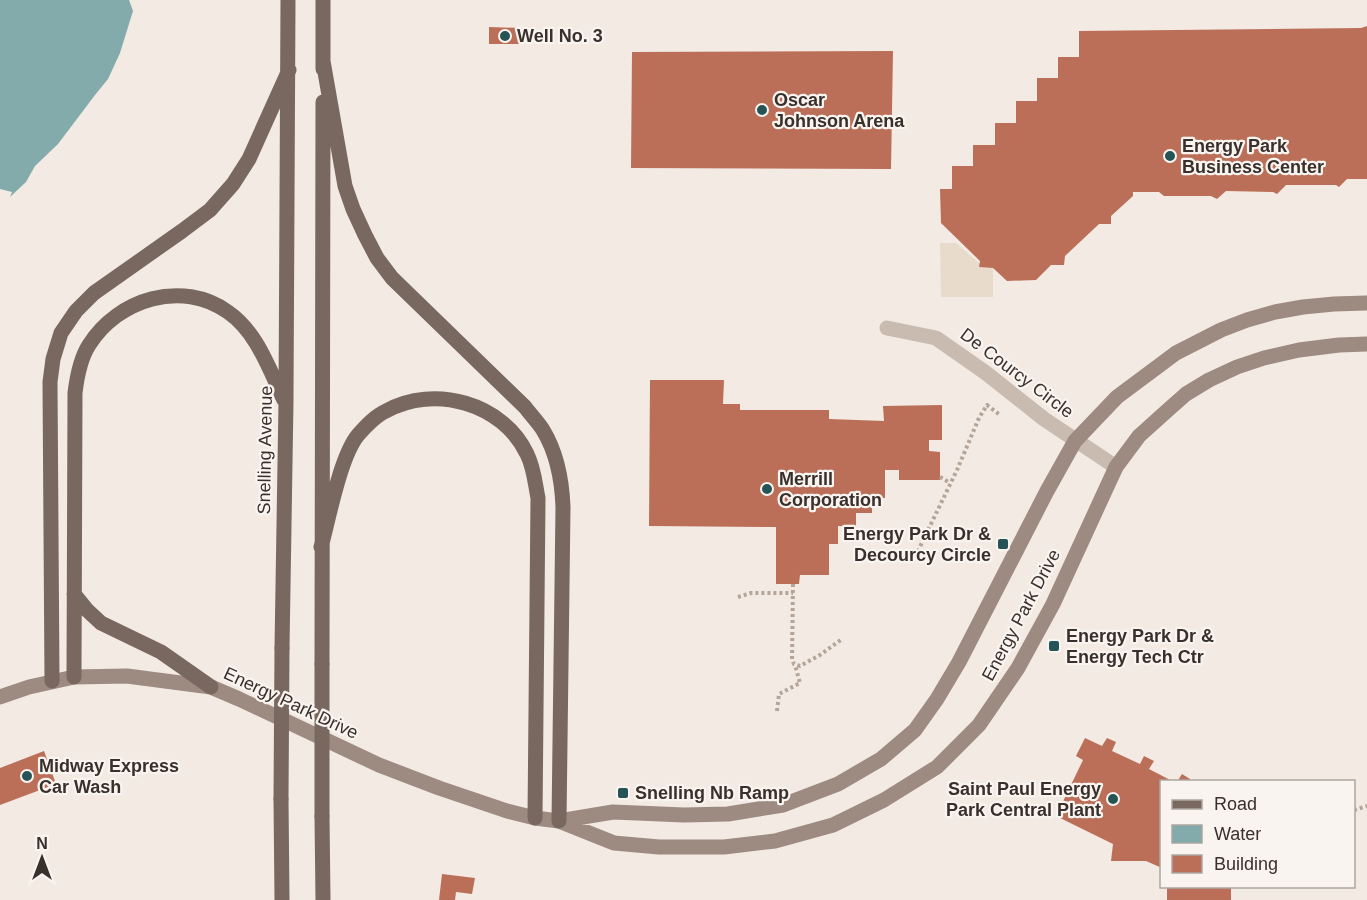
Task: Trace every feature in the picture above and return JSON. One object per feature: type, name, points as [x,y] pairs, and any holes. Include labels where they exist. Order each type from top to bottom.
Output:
[{"type":"main road","name":"Snelling Avenue","points":[[282,900],[288,0]]},
{"type":"main road","points":[[323,0],[321,547],[323,900]]},
{"type":"main road","points":[[323,61],[345,186],[353,209],[377,258],[392,278],[525,408],[543,430],[554,453],[562,481],[563,507],[559,821]]},
{"type":"main road","points":[[52,681],[50,382],[53,359],[62,333],[76,311],[94,293],[210,210],[233,184],[249,159],[289,70]]},
{"type":"main road","points":[[74,677],[75,393],[78,370],[88,346],[102,328],[119,313],[138,303],[161,296],[186,296],[208,301],[229,312],[246,328],[257,344],[286,402]]},
{"type":"main road","points":[[321,547],[347,456],[358,435],[368,424],[386,411],[410,402],[435,399],[454,400],[477,406],[499,419],[515,435],[527,453],[534,474],[538,498],[535,818]]},
{"type":"main road","points":[[74,594],[101,623],[161,652],[211,687]]},
{"type":"street","name":"Energy Park Drive","points":[[559,821],[613,812],[728,814],[783,805],[838,784],[881,759],[915,730],[937,699],[959,662],[1075,441],[1117,397],[1176,352],[1247,320],[1275,312],[1334,304],[1367,303]]},
{"type":"street","name":"De Courcy Circle","points":[[888,328],[936,338],[1044,419],[1116,467]]},
{"type":"street","name":"Energy Park Drive","points":[[0,698],[29,687],[74,677],[127,676],[211,687],[379,765],[485,804],[535,818],[559,821],[614,843],[659,848],[724,847],[775,841],[833,825],[884,800],[937,767],[979,725],[1018,668],[1053,604],[1116,467],[1139,435],[1186,394],[1237,367],[1264,358],[1299,350],[1367,344]]},
{"type":"path","points":[[930,563],[917,553],[978,418],[987,405],[1000,415]]},
{"type":"path","points":[[940,477],[950,483]]},
{"type":"path","points":[[777,711],[779,694],[800,683],[792,660],[793,584]]},
{"type":"path","points":[[738,597],[751,593],[793,593]]},
{"type":"path","points":[[794,664],[800,666],[842,639]]},
{"type":"shaded area","points":[[940,243],[956,243],[980,264],[979,267],[993,268],[993,297],[941,297]]},
{"type":"water","points":[[0,0],[129,0],[133,11],[120,53],[108,79],[58,144],[35,166],[26,182],[10,197],[12,192],[0,189]]},
{"type":"building","name":"Energy Park Business Center","points":[[1367,26],[1367,179],[1347,179],[1339,187],[1336,185],[1286,185],[1277,194],[1226,191],[1217,199],[1211,196],[1164,196],[1159,192],[1133,192],[1133,196],[1111,216],[1111,224],[1099,224],[1065,256],[1064,265],[1051,265],[1036,280],[1007,281],[993,268],[979,267],[980,261],[941,223],[940,189],[952,189],[952,166],[973,166],[973,145],[995,145],[995,123],[1016,123],[1016,101],[1037,101],[1037,78],[1058,78],[1058,57],[1079,57],[1079,31],[1361,28]]},
{"type":"building","name":"Well No. 3","points":[[489,27],[522,28],[522,44],[489,44]]},
{"type":"building","name":"Oscar Johnson Arena","points":[[893,51],[891,169],[631,168],[632,52]]},
{"type":"building","name":"Merrill Corporation","points":[[650,380],[724,380],[723,404],[740,404],[740,410],[829,410],[829,419],[884,421],[883,406],[942,405],[942,440],[929,440],[929,451],[940,452],[940,480],[899,480],[899,470],[885,470],[885,498],[872,498],[872,513],[856,513],[856,527],[838,526],[838,544],[829,544],[829,575],[800,575],[799,584],[776,584],[776,527],[649,526]]},
{"type":"building","name":"Saint Paul Energy Park Central Plant","points":[[1085,738],[1102,746],[1107,738],[1116,742],[1112,751],[1140,764],[1144,756],[1154,761],[1149,769],[1170,780],[1160,780],[1160,867],[1146,861],[1111,861],[1113,844],[1056,816],[1083,760],[1076,756]]},
{"type":"building","name":"Midway Express Car Wash","points":[[44,751],[56,784],[0,805],[0,768]]},
{"type":"building","points":[[1182,774],[1190,779],[1190,780],[1178,780]]},
{"type":"building","points":[[442,874],[475,878],[472,894],[456,892],[455,900],[439,900]]},
{"type":"building","points":[[1167,888],[1231,888],[1231,900],[1167,900]]},
{"type":"place","name":"Well No. 3","points":[[505,36]]},
{"type":"place","name":"Oscar Johnson Arena","points":[[762,110]]},
{"type":"place","name":"Energy Park Business Center","points":[[1170,156]]},
{"type":"place","name":"Merrill Corporation","points":[[767,489]]},
{"type":"place","name":"Energy Park Dr & Decourcy Circle","points":[[1003,544]]},
{"type":"place","name":"Energy Park Dr & Energy Tech Ctr","points":[[1054,646]]},
{"type":"place","name":"Midway Express Car Wash","points":[[27,776]]},
{"type":"place","name":"Snelling Nb Ramp","points":[[623,793]]},
{"type":"place","name":"Saint Paul Energy Park Central Plant","points":[[1113,799]]}]
